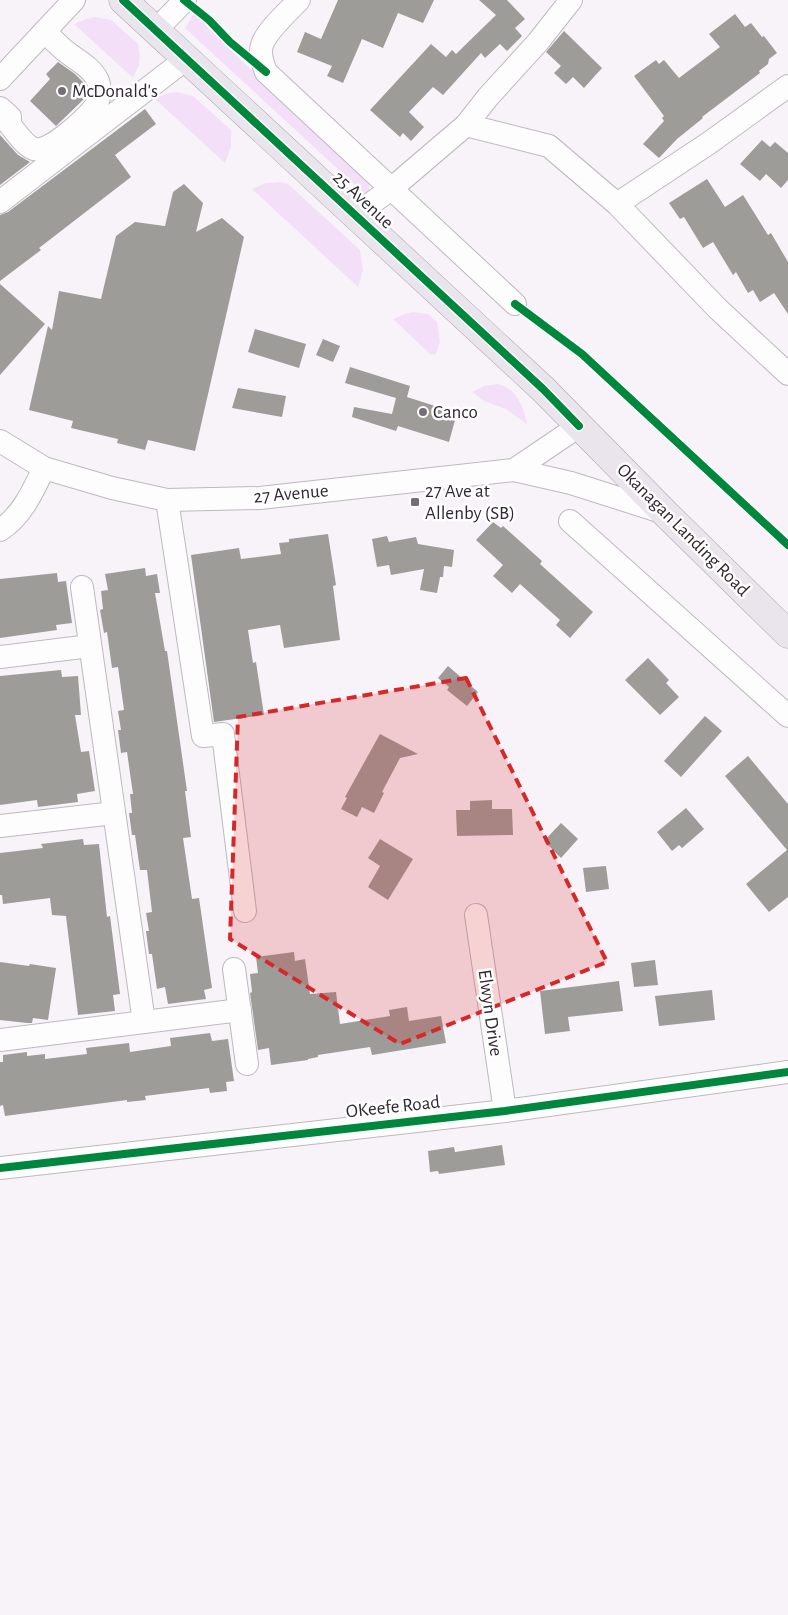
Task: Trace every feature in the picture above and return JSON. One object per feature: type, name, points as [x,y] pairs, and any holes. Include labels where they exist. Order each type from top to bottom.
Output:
[{"type":"main road","name":"25 Avenue","points":[[123,0],[543,389],[579,426]]},
{"type":"main road","name":"Okanagan Landing Road","points":[[579,426],[788,634]]},
{"type":"street","points":[[0,78],[74,0]]},
{"type":"street","points":[[156,30],[185,0]]},
{"type":"street","points":[[299,0],[269,33],[262,45],[261,60],[266,72],[515,304]]},
{"type":"street","points":[[355,215],[391,189],[466,125],[488,97],[538,42],[571,0]]},
{"type":"street","points":[[5,112],[10,125],[28,145],[34,149],[42,149],[51,146],[64,137],[96,106],[100,94],[98,80],[88,68],[63,49],[45,31]]},
{"type":"street","points":[[0,202],[186,59]]},
{"type":"street","points":[[617,204],[709,144],[788,86]]},
{"type":"street","points":[[466,125],[549,146],[617,204],[718,309],[788,374]]},
{"type":"street","name":"27 Avenue","points":[[0,441],[44,468],[112,488],[167,500],[260,498],[514,470],[579,426]]},
{"type":"street","points":[[0,530],[9,524],[30,497],[44,468]]},
{"type":"street","points":[[514,470],[571,483],[665,513]]},
{"type":"street","points":[[167,500],[203,736],[224,734],[245,911]]},
{"type":"street","points":[[570,521],[788,716]]},
{"type":"street","points":[[82,587],[144,1022]]},
{"type":"street","points":[[0,657],[90,646]]},
{"type":"street","points":[[0,826],[114,812]]},
{"type":"street","name":"Elwyn Drive","points":[[476,915],[505,1111]]},
{"type":"street","points":[[234,970],[247,1064]]},
{"type":"street","points":[[0,1040],[240,1010]]},
{"type":"street","name":"OKeefe Road","points":[[0,1168],[505,1111],[788,1072]]},
{"type":"highlighted area","points":[[466,678],[607,962],[400,1044],[230,939],[238,717]]},
{"type":"shaded area","points":[[194,13],[369,182],[369,190],[366,195],[185,28]]},
{"type":"shaded area","points":[[95,17],[111,20],[138,44],[139,65],[133,78],[74,24]]},
{"type":"shaded area","points":[[178,92],[193,96],[231,130],[231,147],[225,163],[155,99],[168,93]]},
{"type":"shaded area","points":[[281,182],[288,184],[360,250],[363,270],[358,287],[252,189],[266,183]]},
{"type":"shaded area","points":[[413,312],[428,314],[437,322],[440,342],[436,354],[431,355],[393,319]]},
{"type":"shaded area","points":[[497,384],[504,386],[514,393],[524,411],[527,424],[506,409],[484,401],[472,392],[484,386]]},
{"type":"building","points":[[338,0],[434,0],[423,23],[398,13],[383,48],[362,39],[343,83],[327,76],[332,66],[297,52],[305,32],[321,39]]},
{"type":"building","points":[[479,0],[507,0],[525,19],[515,28],[522,36],[507,51],[500,44],[485,58],[481,53],[443,95],[433,87],[409,112],[424,127],[411,141],[403,133],[400,137],[370,110],[431,44],[446,57],[452,50],[456,54],[496,15]]},
{"type":"building","points":[[735,14],[745,27],[751,23],[777,53],[769,59],[768,64],[759,71],[760,73],[702,117],[659,158],[643,144],[664,121],[662,118],[664,116],[634,76],[656,60],[659,64],[664,60],[679,78],[720,47],[709,34]]},
{"type":"building","points":[[564,31],[602,68],[584,88],[573,77],[566,84],[554,73],[561,66],[546,52]]},
{"type":"building","name":"McDonald's","points":[[58,62],[84,83],[85,98],[56,126],[30,101],[50,79],[46,74]]},
{"type":"building","points":[[145,109],[156,124],[115,155],[131,177],[39,248],[41,250],[0,281],[0,215],[8,212]]},
{"type":"building","points":[[0,135],[18,155],[30,162],[0,185]]},
{"type":"building","points":[[762,140],[770,147],[775,142],[788,153],[788,180],[781,188],[766,174],[760,181],[740,164]]},
{"type":"building","points":[[707,179],[725,207],[743,195],[768,235],[771,233],[788,262],[788,314],[774,293],[760,302],[753,290],[748,293],[736,272],[733,275],[713,242],[703,248],[684,217],[680,219],[669,203]]},
{"type":"building","points":[[184,184],[203,203],[196,232],[222,218],[244,237],[195,451],[148,440],[145,450],[117,443],[118,439],[71,428],[73,421],[29,410],[48,326],[52,330],[59,291],[101,299],[116,236],[135,222],[165,226],[173,192]]},
{"type":"building","points":[[0,284],[45,324],[0,375]]},
{"type":"building","points":[[255,329],[306,344],[299,368],[248,352]]},
{"type":"building","points":[[323,339],[340,346],[333,362],[316,355]]},
{"type":"building","points":[[350,367],[410,386],[407,397],[457,413],[449,442],[398,426],[396,431],[352,417],[354,407],[392,414],[396,398],[345,383]]},
{"type":"building","points":[[238,388],[286,396],[282,417],[232,408]]},
{"type":"building","points":[[493,522],[501,528],[503,526],[542,561],[540,564],[593,612],[570,638],[556,625],[560,620],[520,584],[512,593],[493,576],[503,565],[476,540]]},
{"type":"building","points":[[328,534],[336,585],[333,586],[340,640],[284,648],[280,625],[248,630],[253,663],[256,662],[264,715],[214,722],[191,555],[239,548],[241,559],[281,554],[279,543],[289,542],[289,539]]},
{"type":"building","points":[[387,536],[389,542],[416,537],[418,544],[454,550],[452,567],[444,566],[443,577],[440,577],[437,593],[420,590],[424,569],[391,575],[389,565],[377,567],[372,539]]},
{"type":"building","points":[[145,568],[146,576],[157,574],[160,593],[155,593],[165,651],[167,651],[187,791],[185,791],[191,837],[183,838],[192,899],[199,898],[212,988],[204,990],[206,999],[168,1004],[165,987],[157,989],[152,954],[149,954],[146,931],[149,931],[146,913],[152,912],[147,870],[140,870],[135,835],[132,835],[129,813],[132,813],[130,794],[133,794],[127,752],[121,753],[118,730],[121,730],[118,711],[124,710],[118,667],[112,668],[107,632],[104,633],[100,610],[103,609],[101,591],[108,590],[105,574]]},
{"type":"building","points":[[57,573],[58,582],[66,581],[72,623],[56,625],[57,630],[0,638],[0,579]]},
{"type":"building","points":[[648,658],[669,680],[666,683],[679,697],[660,715],[625,680]]},
{"type":"building","points":[[448,666],[478,692],[467,706],[447,690],[449,687],[438,678]]},
{"type":"building","points":[[61,670],[62,677],[78,676],[81,715],[75,715],[81,752],[89,751],[95,791],[77,794],[78,802],[38,807],[37,800],[0,805],[0,676]]},
{"type":"building","points":[[705,716],[722,731],[681,777],[664,761]]},
{"type":"building","points":[[380,734],[418,754],[400,758],[382,792],[384,793],[374,813],[362,807],[357,817],[341,809],[347,798],[345,797]]},
{"type":"building","points":[[748,756],[788,804],[788,897],[769,912],[746,884],[787,850],[725,776]]},
{"type":"building","points":[[492,800],[492,809],[512,809],[513,835],[457,836],[456,810],[470,810],[470,801]]},
{"type":"building","points":[[686,808],[704,829],[682,848],[679,845],[672,851],[657,832]]},
{"type":"building","points":[[561,823],[578,839],[561,858],[544,841]]},
{"type":"building","points":[[83,839],[84,845],[99,844],[107,917],[110,916],[120,994],[113,995],[115,1011],[78,1015],[66,916],[52,915],[50,898],[3,904],[2,895],[0,895],[0,853],[43,848],[41,844]]},
{"type":"building","points":[[380,839],[413,859],[388,900],[368,887],[380,866],[368,858]]},
{"type":"building","points":[[606,866],[609,889],[586,892],[583,868]]},
{"type":"building","points":[[294,952],[295,961],[305,959],[310,994],[336,992],[340,1024],[390,1016],[389,1010],[407,1007],[409,1021],[441,1016],[446,1043],[372,1055],[370,1047],[318,1055],[318,1057],[308,1060],[271,1065],[269,1048],[258,1050],[250,993],[252,992],[250,974],[258,973],[256,957]]},
{"type":"building","points":[[655,960],[658,985],[634,987],[631,963]]},
{"type":"building","points":[[0,962],[56,968],[48,1020],[33,1018],[32,1023],[27,1023],[0,1020]]},
{"type":"building","points":[[619,981],[623,1011],[568,1017],[570,1031],[545,1034],[540,991]]},
{"type":"building","points":[[712,990],[715,1020],[659,1026],[655,996]]},
{"type":"building","points":[[210,1033],[212,1041],[228,1039],[234,1081],[226,1082],[227,1091],[210,1093],[209,1088],[145,1096],[146,1100],[127,1102],[127,1100],[5,1116],[3,1105],[0,1106],[0,1062],[3,1062],[3,1055],[27,1052],[27,1056],[45,1054],[45,1059],[87,1054],[86,1048],[129,1043],[130,1052],[171,1046],[170,1038]]},
{"type":"building","points":[[502,1145],[505,1165],[439,1174],[438,1171],[430,1172],[428,1151],[454,1147],[455,1152]]},
{"type":"cycle path","points":[[123,0],[543,389],[579,426]]},
{"type":"cycle path","points":[[184,0],[266,72]]},
{"type":"cycle path","points":[[515,304],[582,354],[788,545]]},
{"type":"cycle path","points":[[0,1168],[505,1111],[788,1072]]},
{"type":"place","name":"McDonald's","points":[[62,91]]},
{"type":"place","name":"Canco","points":[[423,412]]},
{"type":"place","name":"27 Ave at Allenby (SB)","points":[[415,502]]}]
